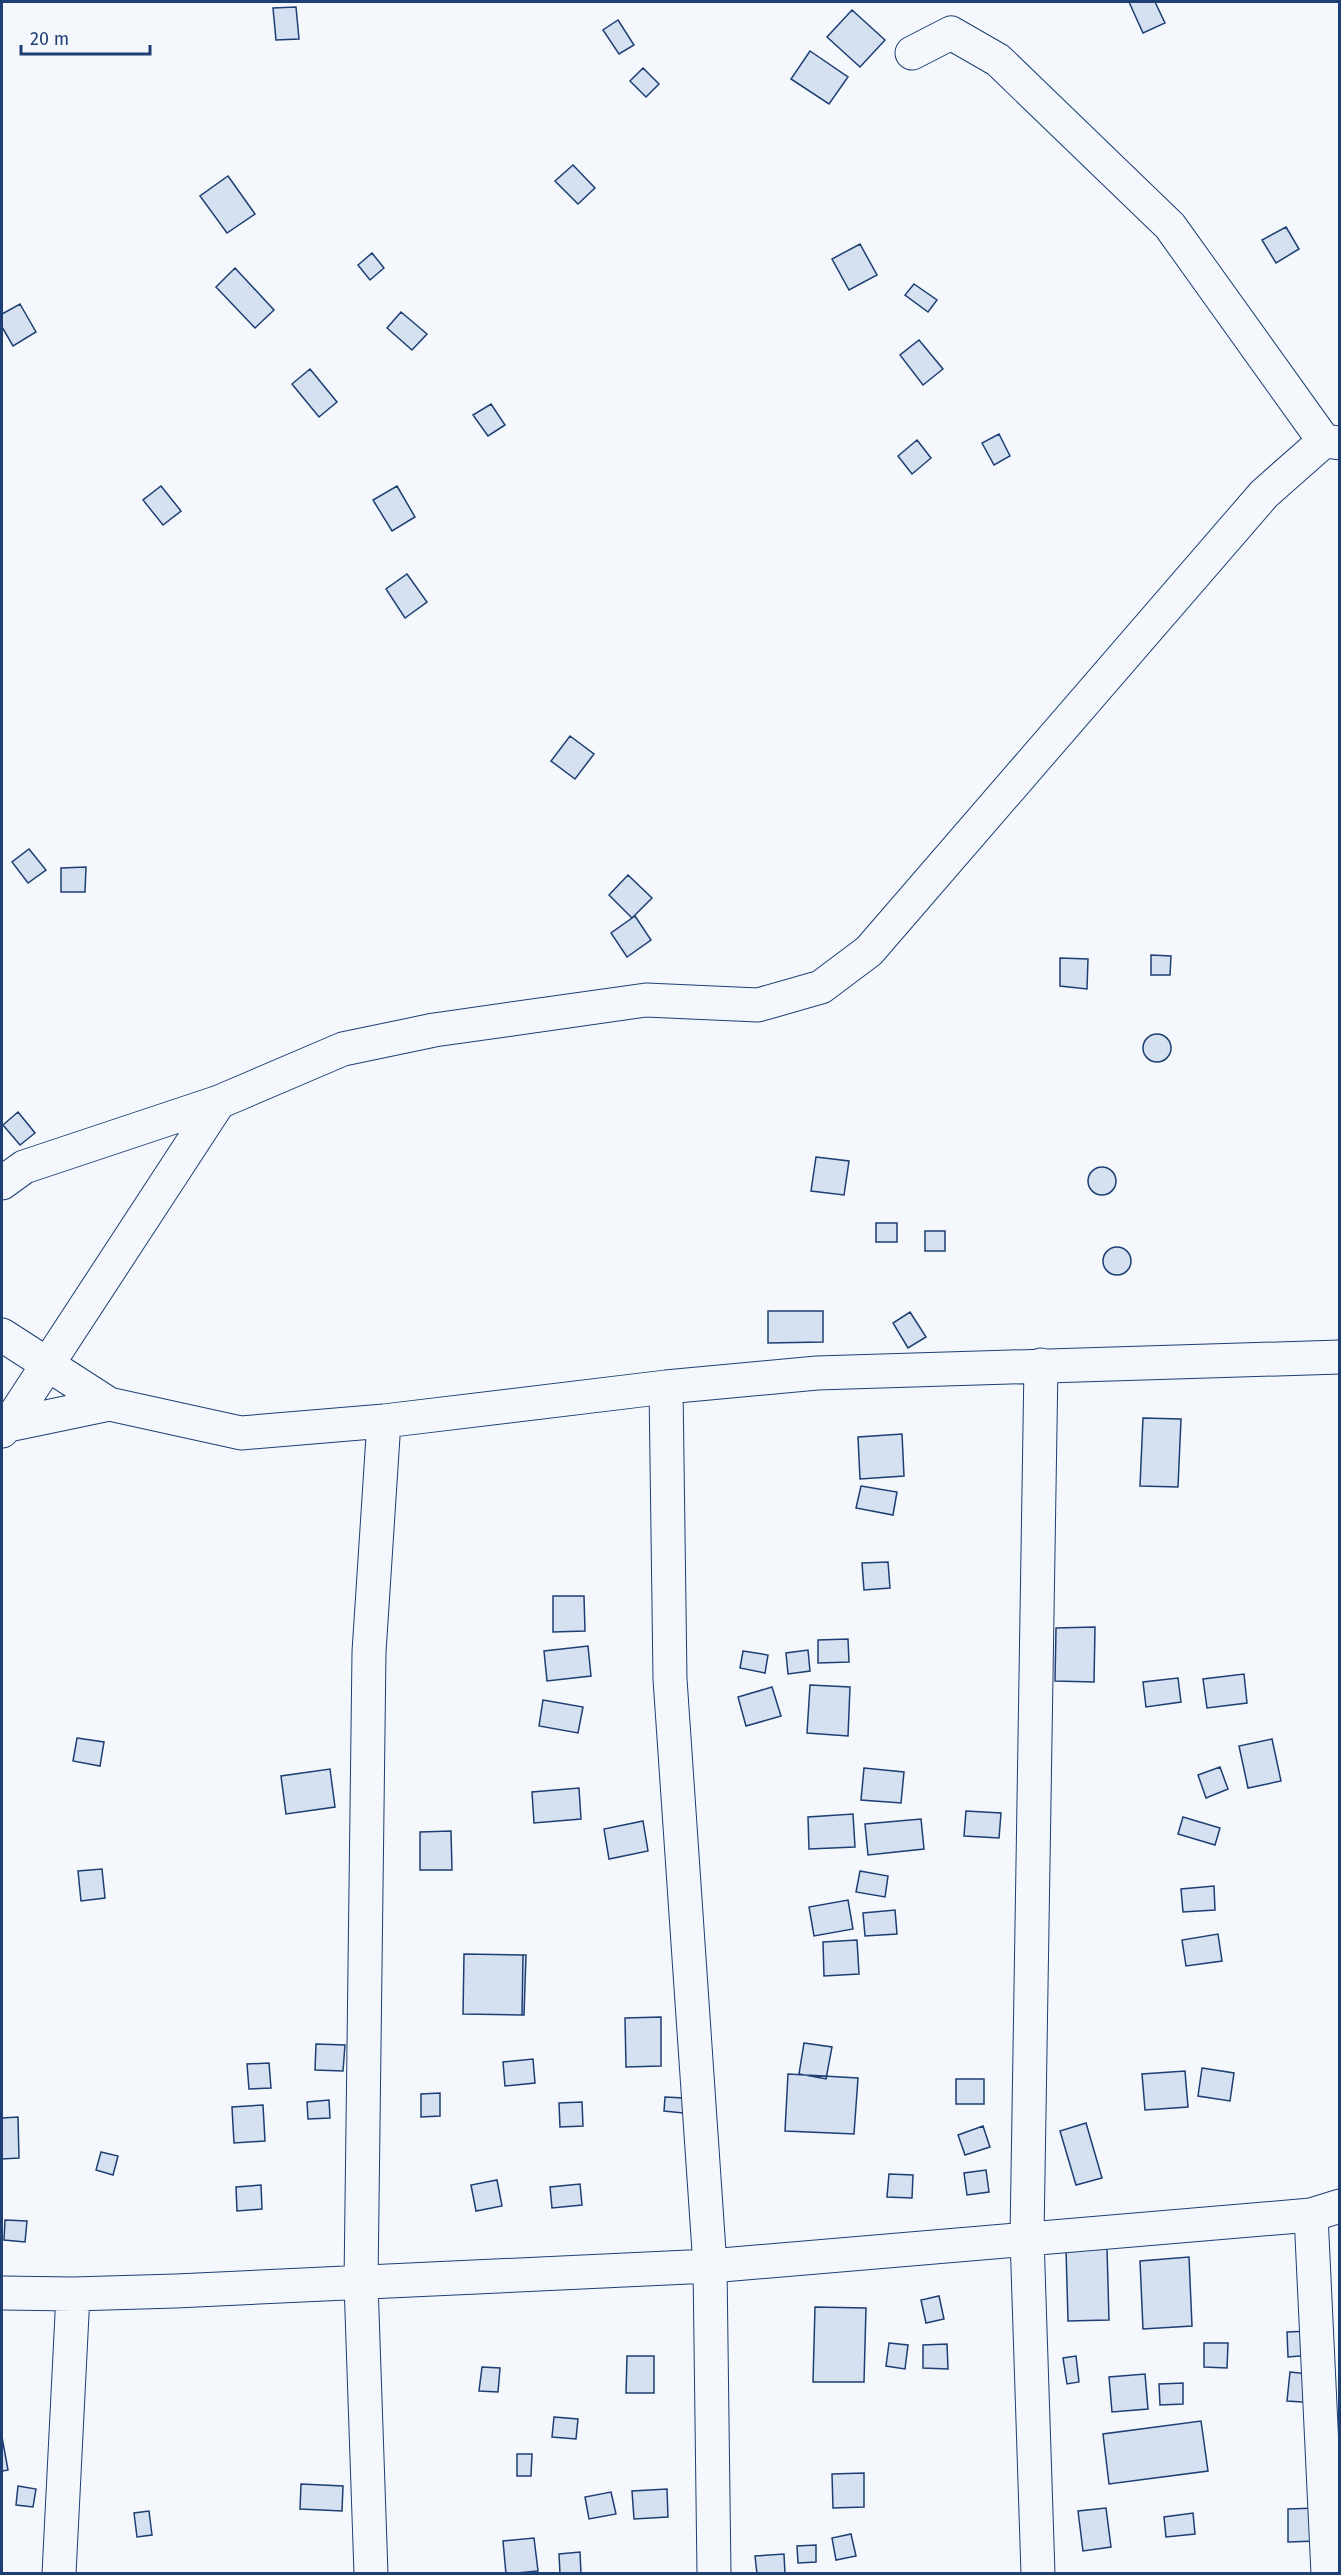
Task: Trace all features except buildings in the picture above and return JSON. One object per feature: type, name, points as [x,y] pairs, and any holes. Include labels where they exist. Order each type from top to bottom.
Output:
[{"type":"street","points":[[2,1183],[24,1167],[219,1102],[343,1050],[434,1030],[646,1000],[758,1005],[821,987],[869,951],[1264,494],[1332,442],[1170,226],[998,60],[951,33],[912,53]]},
{"type":"street","points":[[5,1428],[49,1365],[219,1102]]},
{"type":"street","points":[[2,1335],[109,1404],[241,1433],[384,1421],[666,1387],[817,1373],[1340,1357]]},
{"type":"street","points":[[1038,2574],[1027,2237],[1041,1365]]},
{"type":"street","points":[[666,1387],[670,1679],[710,2266],[714,2574]]},
{"type":"street","points":[[5,1428],[109,1404]]},
{"type":"street","points":[[371,2574],[361,2283],[369,1652],[384,1421]]},
{"type":"street","points":[[2,2293],[73,2294],[710,2266],[1325,2211],[1328,2574]]},
{"type":"street","points":[[59,2574],[73,2294]]}]
